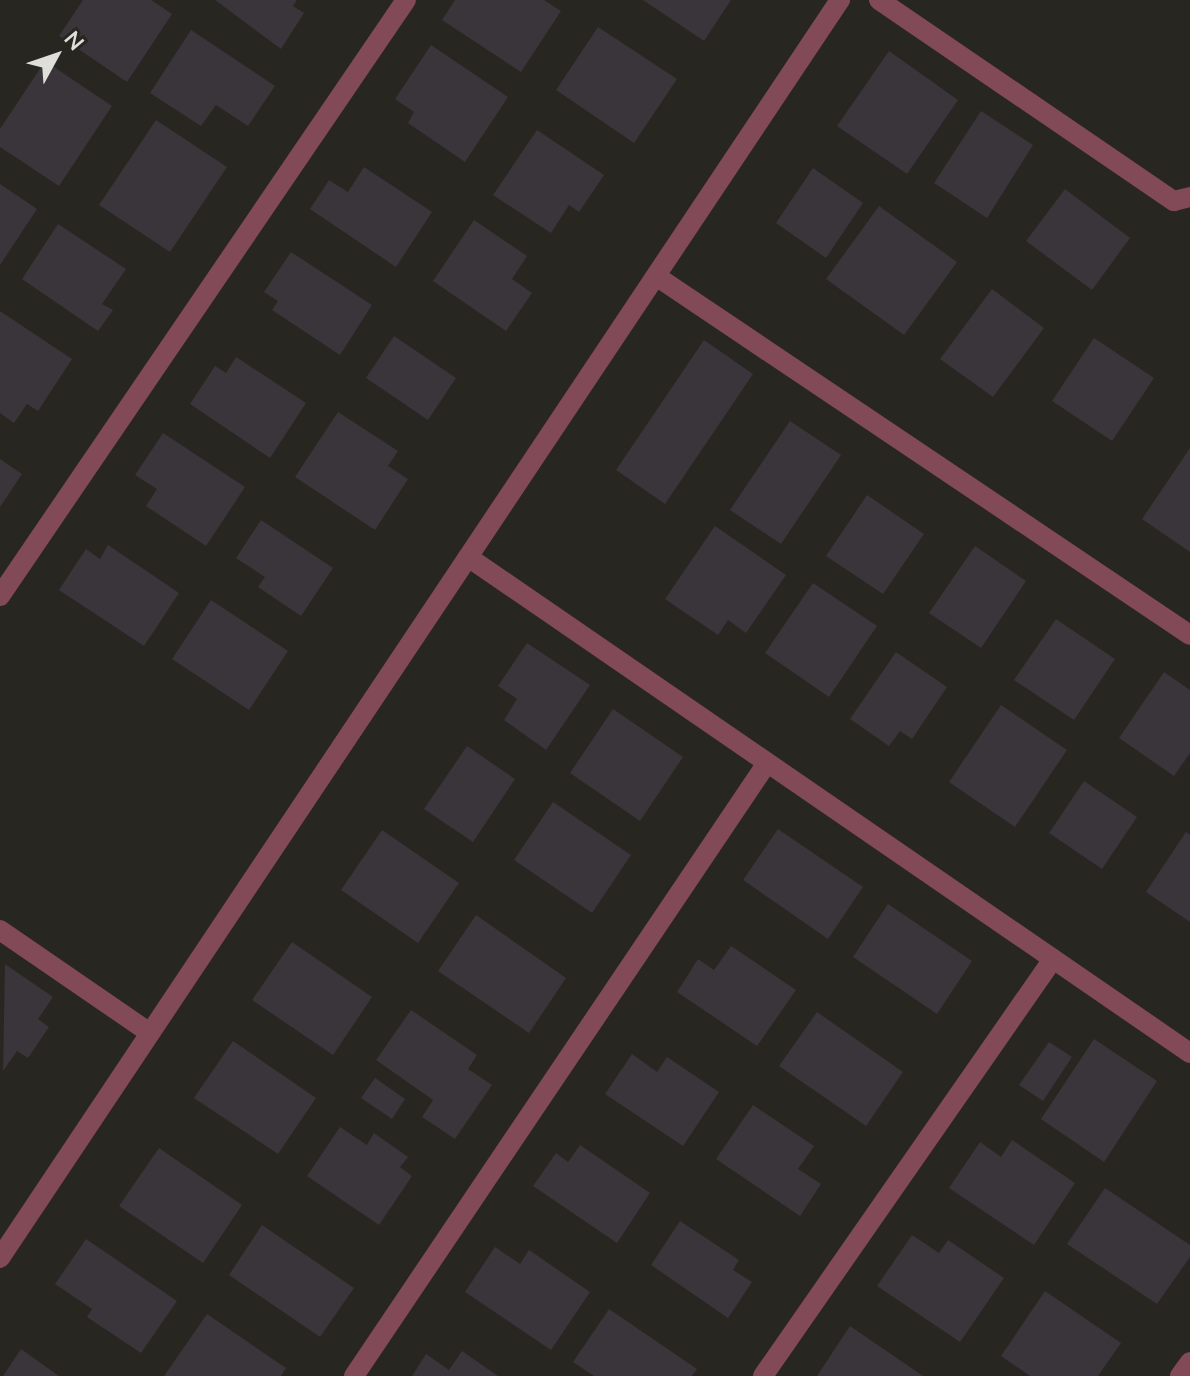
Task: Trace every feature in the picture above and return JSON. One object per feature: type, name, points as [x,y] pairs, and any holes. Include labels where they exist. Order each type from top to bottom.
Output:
[{"type":"street","points":[[0,596],[406,0]]},
{"type":"street","points":[[0,1258],[840,0]]},
{"type":"street","points":[[879,0],[1174,201],[1190,197]]},
{"type":"street","points":[[656,276],[1190,635]]},
{"type":"street","points":[[468,557],[1190,1053]]},
{"type":"street","points":[[354,1376],[767,763]]},
{"type":"street","points":[[0,930],[150,1033]]},
{"type":"street","points":[[763,1376],[1053,959]]},
{"type":"street","points":[[1180,1376],[1190,1362]]},
{"type":"building","points":[[83,0],[151,0],[172,14],[127,82],[59,36]]},
{"type":"building","points":[[215,0],[297,0],[293,6],[304,13],[281,49]]},
{"type":"building","points":[[455,0],[544,0],[561,11],[521,72],[442,20]]},
{"type":"building","points":[[643,0],[731,0],[704,41]]},
{"type":"building","points":[[598,27],[677,79],[634,143],[556,90]]},
{"type":"building","points":[[191,30],[275,86],[248,126],[216,105],[201,126],[150,93]]},
{"type":"building","points":[[431,45],[508,97],[465,162],[408,123],[414,112],[395,99]]},
{"type":"building","points":[[889,51],[958,100],[907,174],[837,126]]},
{"type":"building","points":[[45,61],[112,106],[59,186],[0,147],[0,129]]},
{"type":"building","points":[[981,111],[1033,145],[987,218],[934,183]]},
{"type":"building","points":[[156,120],[227,167],[170,252],[99,205]]},
{"type":"building","points":[[537,130],[604,175],[579,212],[569,205],[551,233],[493,195]]},
{"type":"building","points":[[364,167],[432,212],[396,267],[310,209],[329,180],[348,192]]},
{"type":"building","points":[[813,168],[863,203],[826,258],[776,223]]},
{"type":"building","points":[[0,184],[37,209],[0,265]]},
{"type":"building","points":[[1065,189],[1130,238],[1092,290],[1026,241]]},
{"type":"building","points":[[879,206],[957,262],[904,335],[826,279]]},
{"type":"building","points":[[474,220],[527,256],[512,279],[532,293],[506,331],[433,281]]},
{"type":"building","points":[[58,224],[126,269],[102,304],[113,310],[98,331],[22,279]]},
{"type":"building","points":[[291,252],[372,305],[340,355],[272,310],[278,301],[264,292]]},
{"type":"building","points":[[992,289],[1044,328],[993,397],[940,359]]},
{"type":"building","points":[[0,311],[72,359],[38,411],[27,404],[14,423],[0,413]]},
{"type":"building","points":[[394,336],[456,378],[428,420],[366,378]]},
{"type":"building","points":[[1094,338],[1154,378],[1112,441],[1052,401]]},
{"type":"building","points":[[704,340],[753,374],[665,504],[616,470]]},
{"type":"building","points":[[236,357],[306,403],[270,458],[190,404],[215,366],[226,373]]},
{"type":"building","points":[[338,412],[398,451],[388,466],[408,479],[375,530],[295,477]]},
{"type":"building","points":[[790,421],[841,455],[781,544],[730,510]]},
{"type":"building","points":[[163,433],[245,487],[206,546],[146,506],[157,489],[135,475]]},
{"type":"building","points":[[1190,448],[1190,552],[1142,519]]},
{"type":"building","points":[[0,459],[22,474],[0,507]]},
{"type":"building","points":[[867,495],[924,534],[883,594],[826,556]]},
{"type":"building","points":[[261,520],[333,568],[301,616],[258,587],[265,577],[236,558]]},
{"type":"building","points":[[715,526],[786,575],[746,633],[728,620],[718,635],[665,599]]},
{"type":"building","points":[[108,545],[179,593],[144,646],[59,590],[86,549],[100,559]]},
{"type":"building","points":[[975,546],[1026,581],[981,648],[929,613]]},
{"type":"building","points":[[813,583],[877,626],[829,697],[765,653]]},
{"type":"building","points":[[211,600],[288,651],[249,710],[172,659]]},
{"type":"building","points":[[1056,619],[1115,659],[1074,720],[1014,680]]},
{"type":"building","points":[[527,643],[590,685],[546,750],[504,720],[517,699],[498,686]]},
{"type":"building","points":[[896,652],[947,687],[912,739],[900,731],[889,746],[850,719]]},
{"type":"building","points":[[1164,672],[1190,690],[1190,753],[1174,776],[1119,738]]},
{"type":"building","points":[[1001,705],[1067,750],[1015,827],[949,782]]},
{"type":"building","points":[[613,709],[683,757],[640,821],[570,773]]},
{"type":"building","points":[[467,746],[515,779],[473,842],[424,809]]},
{"type":"building","points":[[1084,781],[1137,817],[1102,869],[1049,833]]},
{"type":"building","points":[[553,802],[631,855],[592,913],[514,860]]},
{"type":"building","points":[[778,829],[863,887],[828,939],[743,880]]},
{"type":"building","points":[[382,830],[459,883],[418,943],[341,890]]},
{"type":"building","points":[[1186,832],[1190,835],[1190,922],[1146,892]]},
{"type":"building","points":[[888,904],[972,961],[937,1014],[853,957]]},
{"type":"building","points":[[476,915],[566,978],[529,1033],[438,971]]},
{"type":"building","points":[[292,942],[372,997],[333,1055],[252,1000]]},
{"type":"building","points":[[731,946],[796,990],[757,1046],[677,992],[698,959],[714,970]]},
{"type":"building","points":[[5,964],[53,997],[38,1019],[49,1027],[28,1058],[17,1051],[3,1071]]},
{"type":"building","points":[[411,1010],[477,1055],[468,1069],[492,1085],[455,1139],[422,1117],[433,1100],[376,1060]]},
{"type":"building","points":[[817,1012],[903,1072],[866,1126],[779,1066]]},
{"type":"building","points":[[1094,1039],[1157,1081],[1104,1162],[1041,1119]]},
{"type":"building","points":[[233,1041],[316,1098],[278,1154],[194,1098]]},
{"type":"building","points":[[1049,1042],[1072,1057],[1043,1101],[1019,1085]]},
{"type":"building","points":[[632,1054],[657,1072],[667,1057],[719,1092],[683,1146],[605,1094]]},
{"type":"building","points":[[375,1078],[405,1099],[392,1119],[361,1098]]},
{"type":"building","points":[[753,1105],[814,1146],[798,1169],[821,1184],[800,1216],[716,1159]]},
{"type":"building","points":[[340,1127],[367,1145],[374,1133],[408,1157],[400,1167],[412,1176],[379,1225],[307,1176]]},
{"type":"building","points":[[1012,1140],[1075,1183],[1034,1245],[949,1188],[980,1142],[1001,1157]]},
{"type":"building","points":[[580,1145],[650,1193],[617,1243],[533,1186],[556,1153],[568,1162]]},
{"type":"building","points":[[159,1148],[242,1205],[203,1263],[119,1206]]},
{"type":"building","points":[[1105,1188],[1190,1245],[1190,1257],[1157,1304],[1067,1244]]},
{"type":"building","points":[[680,1221],[739,1260],[733,1270],[752,1282],[728,1318],[651,1265]]},
{"type":"building","points":[[262,1225],[354,1288],[320,1337],[229,1275]]},
{"type":"building","points":[[912,1235],[939,1253],[948,1240],[1004,1278],[960,1342],[877,1286]]},
{"type":"building","points":[[86,1239],[177,1301],[141,1353],[87,1317],[92,1309],[55,1284]]},
{"type":"building","points":[[495,1247],[520,1264],[529,1250],[590,1292],[551,1350],[465,1292]]},
{"type":"building","points":[[1045,1291],[1121,1343],[1098,1376],[1030,1376],[1001,1356]]},
{"type":"building","points":[[609,1309],[697,1369],[692,1376],[594,1376],[573,1362]]},
{"type":"building","points":[[207,1314],[286,1368],[281,1376],[164,1376]]},
{"type":"building","points":[[850,1326],[923,1376],[817,1376]]},
{"type":"building","points":[[21,1349],[59,1376],[3,1376]]},
{"type":"building","points":[[462,1351],[498,1376],[412,1376],[426,1354],[449,1370]]}]
